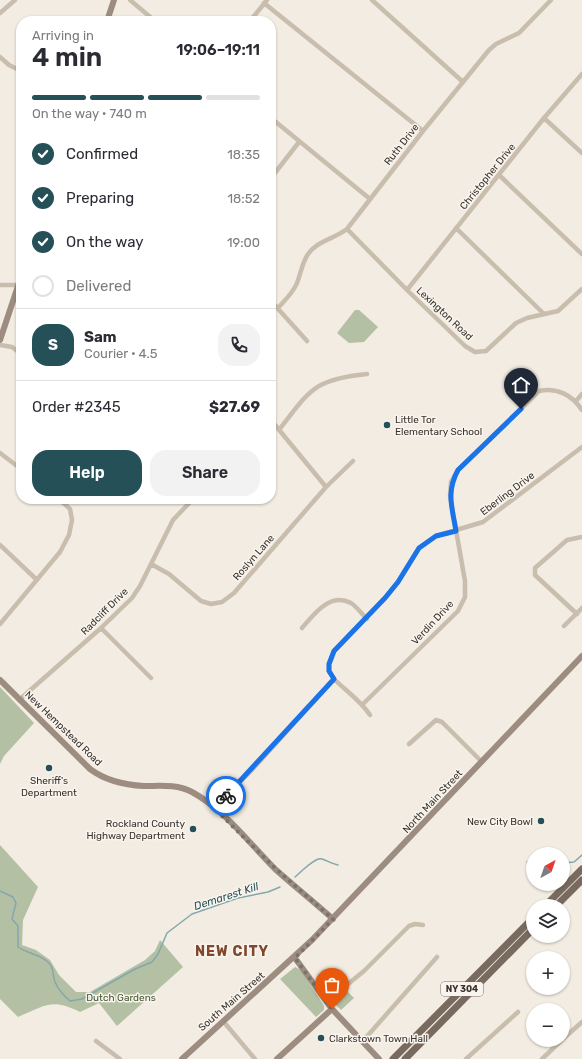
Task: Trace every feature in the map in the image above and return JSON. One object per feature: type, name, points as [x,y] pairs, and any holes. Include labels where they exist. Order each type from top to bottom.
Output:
[{"type":"main road","points":[[552,899],[582,869]]},
{"type":"main road","points":[[563,899],[582,880]]},
{"type":"main road","name":"NY 304","points":[[393,1059],[526,925]]},
{"type":"main road","name":"NY 304","points":[[405,1059],[526,936]]},
{"type":"street","points":[[0,13],[15,0]]},
{"type":"street","points":[[109,16],[114,0]]},
{"type":"street","points":[[130,0],[149,16]]},
{"type":"street","points":[[372,0],[463,82]]},
{"type":"street","name":"Ruth Drive","points":[[278,308],[291,294],[297,283],[302,266],[308,254],[318,244],[339,235],[347,229],[422,131],[492,47],[519,33],[551,0]]},
{"type":"street","points":[[254,16],[266,1],[422,131]]},
{"type":"street","points":[[0,57],[9,65],[16,68]]},
{"type":"street","name":"Christopher Drive","points":[[407,290],[544,118],[582,74]]},
{"type":"street","points":[[544,118],[582,153]]},
{"type":"street","points":[[276,122],[370,198]]},
{"type":"street","points":[[276,172],[299,142]]},
{"type":"street","points":[[499,175],[582,254]]},
{"type":"street","points":[[456,228],[544,314]]},
{"type":"street","name":"Lexington Road","points":[[347,229],[465,346],[475,352],[486,351],[516,323],[527,318],[558,311],[582,289]]},
{"type":"street","points":[[0,285],[16,285]]},
{"type":"street","points":[[0,340],[16,291]]},
{"type":"street","points":[[278,308],[307,341]]},
{"type":"street","points":[[0,345],[12,347],[16,350]]},
{"type":"street","points":[[279,430],[305,397],[316,387],[340,377],[367,374]]},
{"type":"street","name":"Verdin Drive","points":[[363,704],[458,611],[465,597],[465,582],[450,496],[451,482],[458,470],[539,391],[548,389],[558,391],[576,400]]},
{"type":"street","points":[[582,394],[576,400],[582,410]]},
{"type":"street","points":[[276,426],[326,487]]},
{"type":"street","name":"Eberling Drive","points":[[334,679],[329,671],[329,664],[334,651],[367,618],[398,582],[419,548],[436,536],[483,522],[582,447]]},
{"type":"street","points":[[0,453],[16,465]]},
{"type":"street","name":"Roslyn Lane","points":[[151,564],[169,574],[201,601],[211,604],[222,602],[234,593],[326,487],[352,461]]},
{"type":"street","points":[[0,624],[60,552],[69,535],[72,520],[70,509],[64,504]]},
{"type":"street","name":"Radcliff Drive","points":[[19,700],[101,628],[132,598],[140,586],[173,520],[188,504]]},
{"type":"street","points":[[577,614],[535,575],[535,568],[567,540],[582,537]]},
{"type":"street","points":[[0,546],[37,580]]},
{"type":"street","points":[[302,628],[319,608],[330,602],[342,600],[352,604],[367,618]]},
{"type":"street","points":[[564,626],[582,608]]},
{"type":"street","points":[[101,628],[151,678]]},
{"type":"street","name":"North Main Street","points":[[295,958],[582,656]]},
{"type":"street","points":[[214,808],[251,770],[334,679],[352,697],[363,704],[370,715]]},
{"type":"street","name":"New Hempstead Road","points":[[0,680],[90,769],[99,775],[117,782],[144,786],[176,786],[191,792],[214,808],[276,869],[333,919]]},
{"type":"street","points":[[409,744],[436,720],[442,722],[482,762]]},
{"type":"street","points":[[326,1002],[356,978],[409,926],[423,924]]},
{"type":"street","points":[[362,1042],[437,957]]},
{"type":"street","points":[[295,958],[326,1002],[379,1059]]},
{"type":"street","name":"South Main Street","points":[[182,1059],[295,958]]},
{"type":"street","points":[[277,1059],[332,1009]]},
{"type":"street","points":[[466,1059],[518,1012]]},
{"type":"street","points":[[223,1021],[255,1059]]},
{"type":"street","points":[[570,1033],[582,1022]]},
{"type":"street","points":[[96,1041],[120,1059]]},
{"type":"street","points":[[542,1059],[555,1047]]},
{"type":"green space","points":[[355,310],[359,310],[378,327],[364,342],[349,343],[337,333]]},
{"type":"green space","points":[[0,687],[34,723],[4,756],[0,764]]},
{"type":"green space","name":"Dutch Gardens","points":[[0,845],[38,887],[23,920],[22,945],[36,950],[50,960],[59,975],[76,992],[90,992],[145,960],[155,951],[160,940],[183,967],[117,1026],[99,1003],[80,1012],[62,1005],[55,1004],[43,1006],[18,1017],[0,999]]},
{"type":"green space","points":[[295,967],[301,970],[324,1006],[324,1010],[316,1017],[280,979]]},
{"type":"green space","points":[[346,990],[354,998],[341,1010],[333,1002]]},
{"type":"waterway","name":"Demarest Kill","points":[[570,862],[574,862],[582,855]]},
{"type":"waterway","name":"Demarest Kill","points":[[295,877],[312,862],[319,859],[338,865]]},
{"type":"waterway","name":"Demarest Kill","points":[[0,891],[13,897],[16,903],[12,919],[18,926],[18,947],[40,957],[50,964],[56,985],[70,1001],[82,999],[135,969],[152,962],[158,954],[167,933],[192,914],[238,898],[268,892],[280,887]]},
{"type":"way so far","points":[[226,796],[214,808],[226,818],[276,869],[333,919],[295,958],[332,1009]]},
{"type":"place","name":"Little Tor Elementary School","points":[[387,425]]},
{"type":"place","name":"Sheriff's Department","points":[[49,768]]},
{"type":"place","name":"New City Bowl","points":[[541,821]]},
{"type":"place","name":"Rockland County Highway Department","points":[[193,829]]},
{"type":"place","name":"Clarkstown Town Hall","points":[[321,1038]]},
{"type":"district","name":"NEW CITY","points":[[232,951]]},
{"type":"route","points":[[226,796],[334,679],[329,671],[329,664],[334,651],[385,598],[398,582],[419,548],[436,536],[456,531],[450,496],[451,482],[458,470],[521,409]]}]
